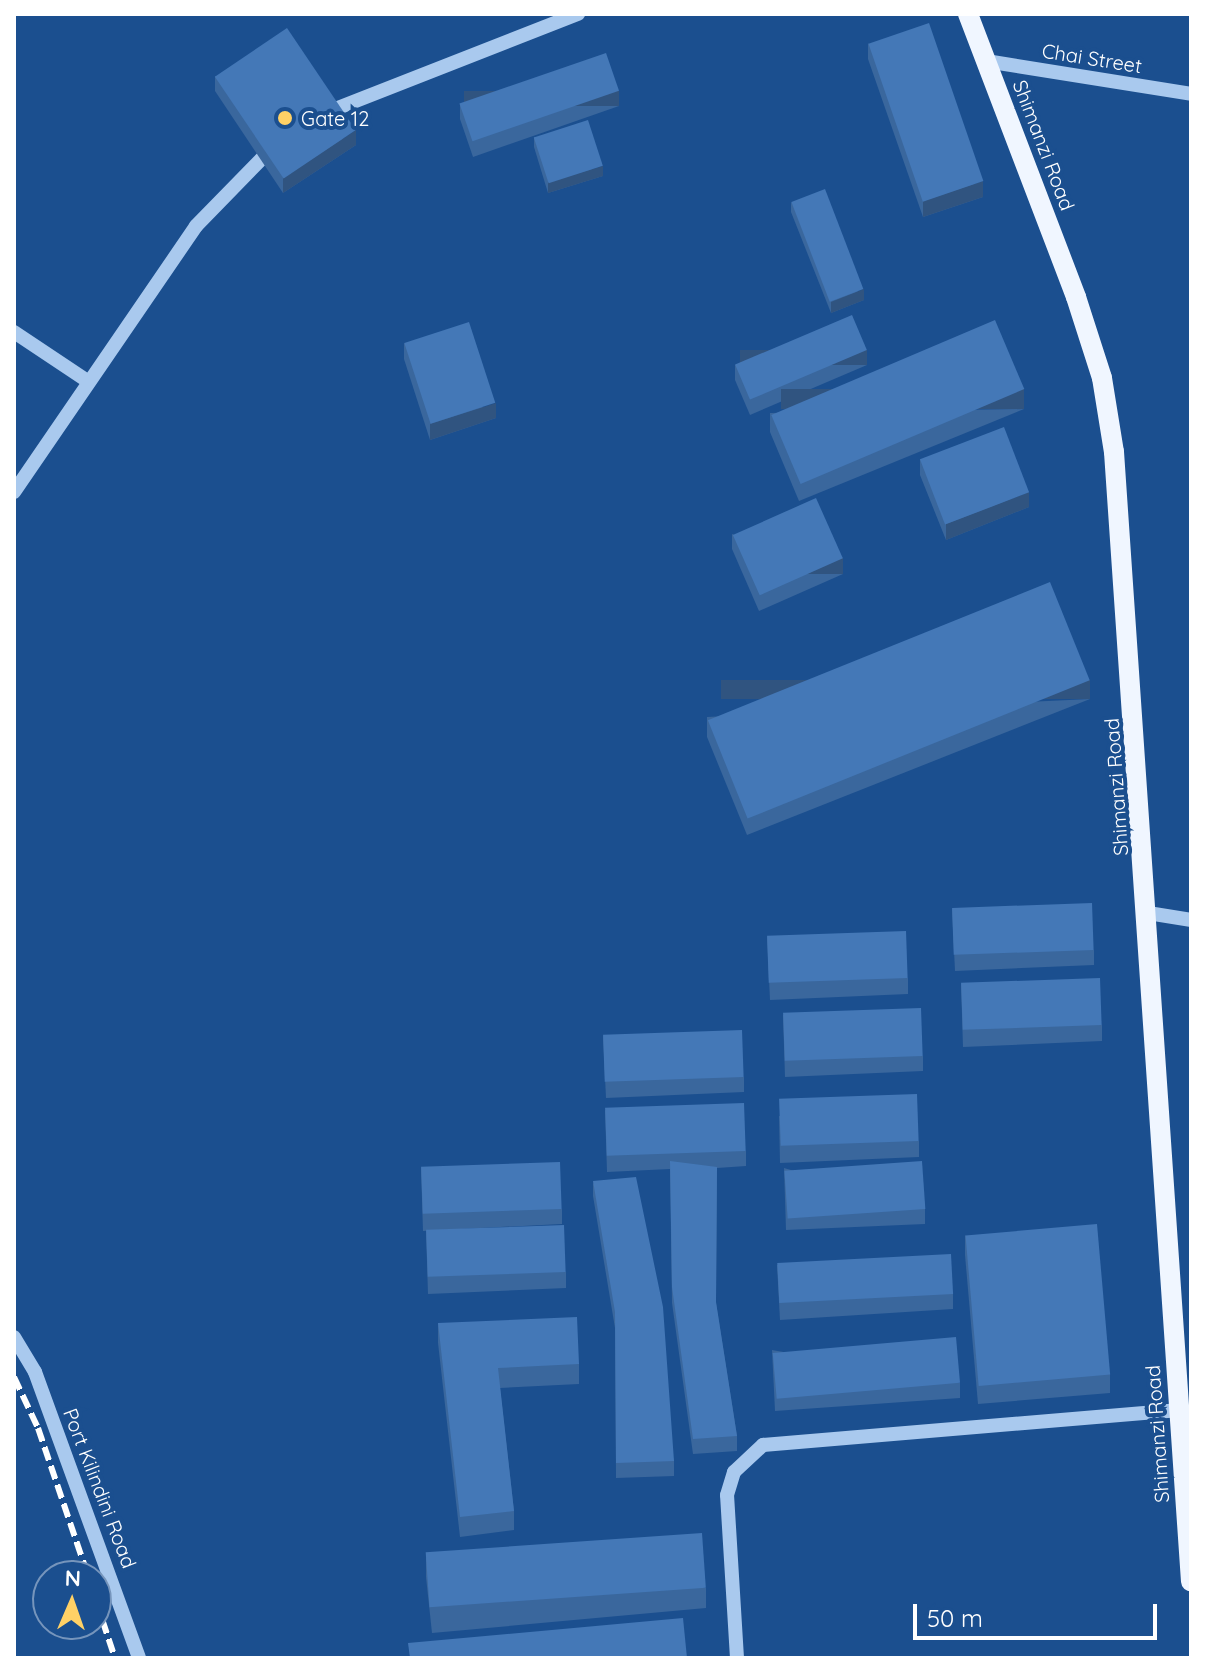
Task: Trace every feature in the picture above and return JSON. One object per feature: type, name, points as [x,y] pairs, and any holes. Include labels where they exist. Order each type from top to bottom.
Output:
[{"type":"main road","name":"Shimanzi Road","points":[[968,14],[1102,378],[1126,573],[1191,1581]]},
{"type":"street","points":[[308,120],[578,14]]},
{"type":"street","name":"Chai Street","points":[[986,61],[1191,94]]},
{"type":"street","points":[[14,492],[86,380],[196,226],[283,137]]},
{"type":"street","points":[[14,332],[86,380]]},
{"type":"street","points":[[1148,913],[1191,920]]},
{"type":"street","name":"Port Kilindini Road","points":[[14,1337],[35,1372],[139,1658]]},
{"type":"street","points":[[737,1658],[727,1495],[734,1472],[763,1445],[1180,1410]]},
{"type":"building","points":[[929,23],[983,181],[923,202],[868,44]]},
{"type":"building","name":"Gate 12","points":[[287,28],[356,130],[284,179],[215,77]]},
{"type":"building","points":[[606,53],[619,91],[472,141],[459,103]]},
{"type":"building","points":[[588,120],[603,166],[549,183],[534,138]]},
{"type":"building","points":[[825,189],[863,289],[830,302],[791,202]]},
{"type":"building","points":[[852,315],[867,350],[750,400],[735,365]]},
{"type":"building","points":[[995,320],[1024,389],[801,484],[771,415]]},
{"type":"building","points":[[469,322],[495,403],[431,424],[404,343]]},
{"type":"building","points":[[1004,427],[1029,492],[945,525],[920,459]]},
{"type":"building","points":[[816,498],[843,558],[760,595],[733,535]]},
{"type":"building","points":[[1050,582],[1090,680],[748,819],[708,720]]},
{"type":"building","points":[[1092,903],[1094,950],[954,955],[952,908]]},
{"type":"building","points":[[906,931],[908,978],[769,983],[767,936]]},
{"type":"building","points":[[1100,978],[1102,1025],[963,1030],[961,983]]},
{"type":"building","points":[[921,1008],[923,1056],[785,1061],[783,1013]]},
{"type":"building","points":[[742,1030],[744,1077],[605,1082],[603,1035]]},
{"type":"building","points":[[917,1094],[919,1141],[781,1146],[779,1099]]},
{"type":"building","points":[[744,1103],[746,1151],[607,1156],[605,1108]]},
{"type":"building","points":[[670,1161],[717,1167],[716,1302],[737,1436],[693,1439],[672,1287]]},
{"type":"building","points":[[922,1161],[925,1209],[788,1219],[784,1171]]},
{"type":"building","points":[[560,1162],[562,1209],[423,1214],[421,1167]]},
{"type":"building","points":[[636,1177],[663,1307],[674,1461],[616,1463],[615,1312],[593,1181]]},
{"type":"building","points":[[1097,1224],[1110,1374],[979,1386],[966,1236]]},
{"type":"building","points":[[564,1225],[566,1272],[428,1277],[426,1230]]},
{"type":"building","points":[[951,1254],[953,1294],[779,1303],[777,1263]]},
{"type":"building","points":[[577,1317],[579,1364],[498,1368],[514,1511],[460,1517],[438,1323]]},
{"type":"building","points":[[956,1337],[960,1383],[777,1399],[773,1353]]},
{"type":"building","points":[[702,1533],[706,1588],[430,1607],[426,1552]]},
{"type":"building","points":[[683,1618],[687,1658],[410,1658],[408,1643]]},
{"type":"railway","points":[[14,1377],[38,1428],[83,1560]]},
{"type":"railway","points":[[109,1640],[115,1658]]},
{"type":"place","name":"Gate 12","points":[[285,118]]}]
